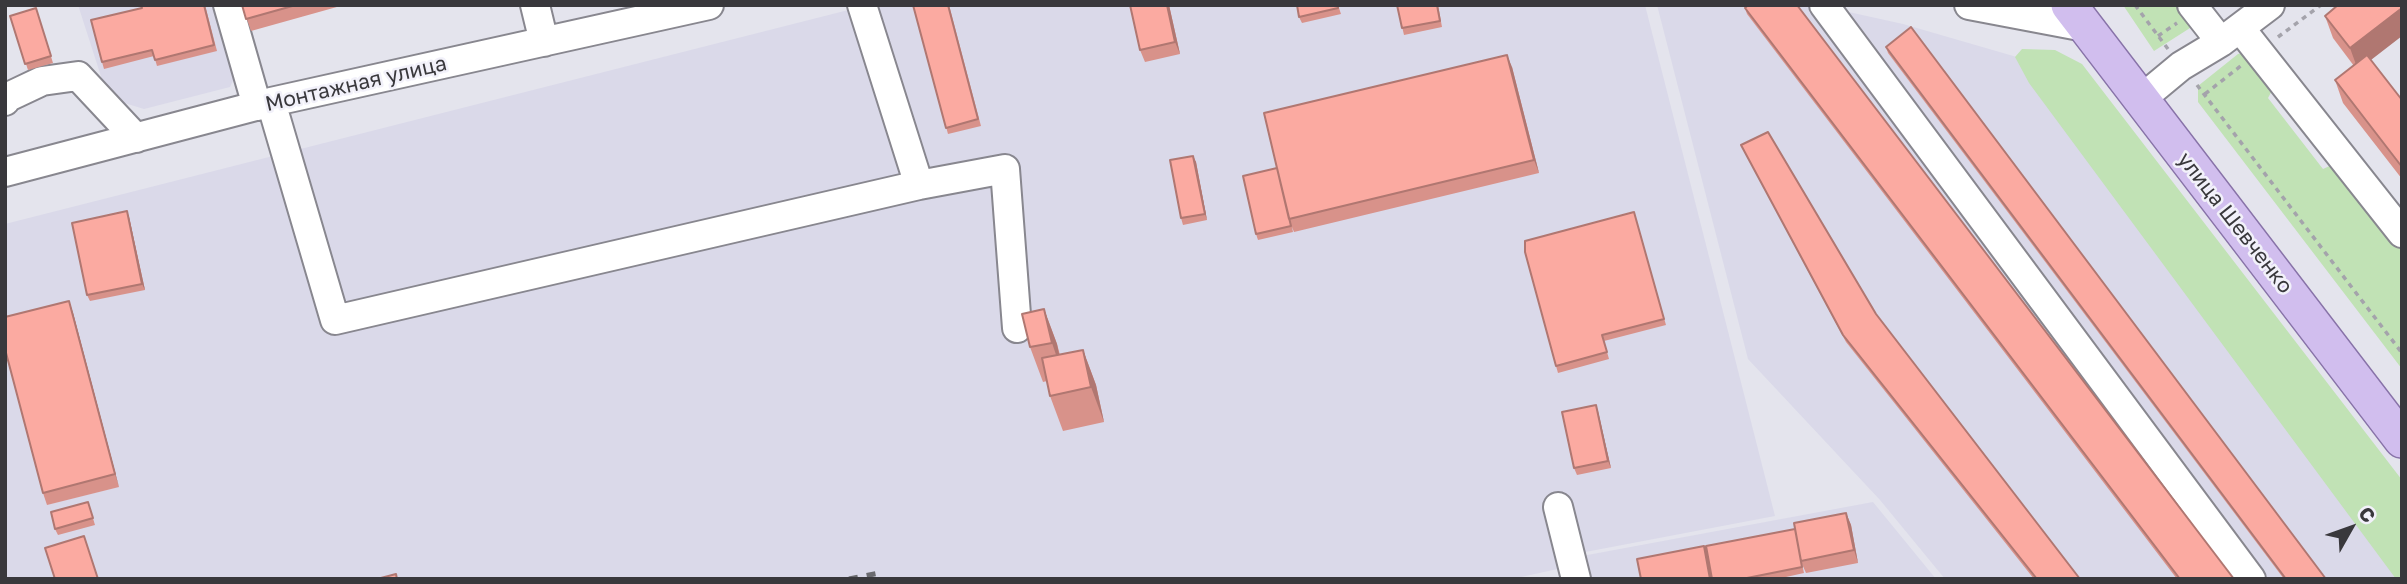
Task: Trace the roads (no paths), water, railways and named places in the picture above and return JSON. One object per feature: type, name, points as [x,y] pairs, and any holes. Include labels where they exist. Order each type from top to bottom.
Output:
[{"type":"main road","name":"улица Шевченко","points":[[2077,16],[2402,440]]},
{"type":"street","points":[[228,5],[264,104],[335,320],[919,185],[1005,169],[1017,328]]},
{"type":"street","points":[[535,5],[544,42]]},
{"type":"street","name":"Монтажная улица","points":[[5,172],[264,104],[709,5]]},
{"type":"street","points":[[862,5],[919,185]]},
{"type":"street","points":[[1824,5],[2251,579]]},
{"type":"street","points":[[1969,5],[2077,16]]},
{"type":"street","points":[[2192,5],[2231,35],[2402,233]]},
{"type":"street","points":[[2140,100],[2181,66],[2231,35],[2270,5]]},
{"type":"street","points":[[5,101],[6,98],[42,81],[78,76],[136,138]]},
{"type":"street","points":[[1558,507],[1576,579]]},
{"type":"railway","points":[[849,579],[884,572]]}]
